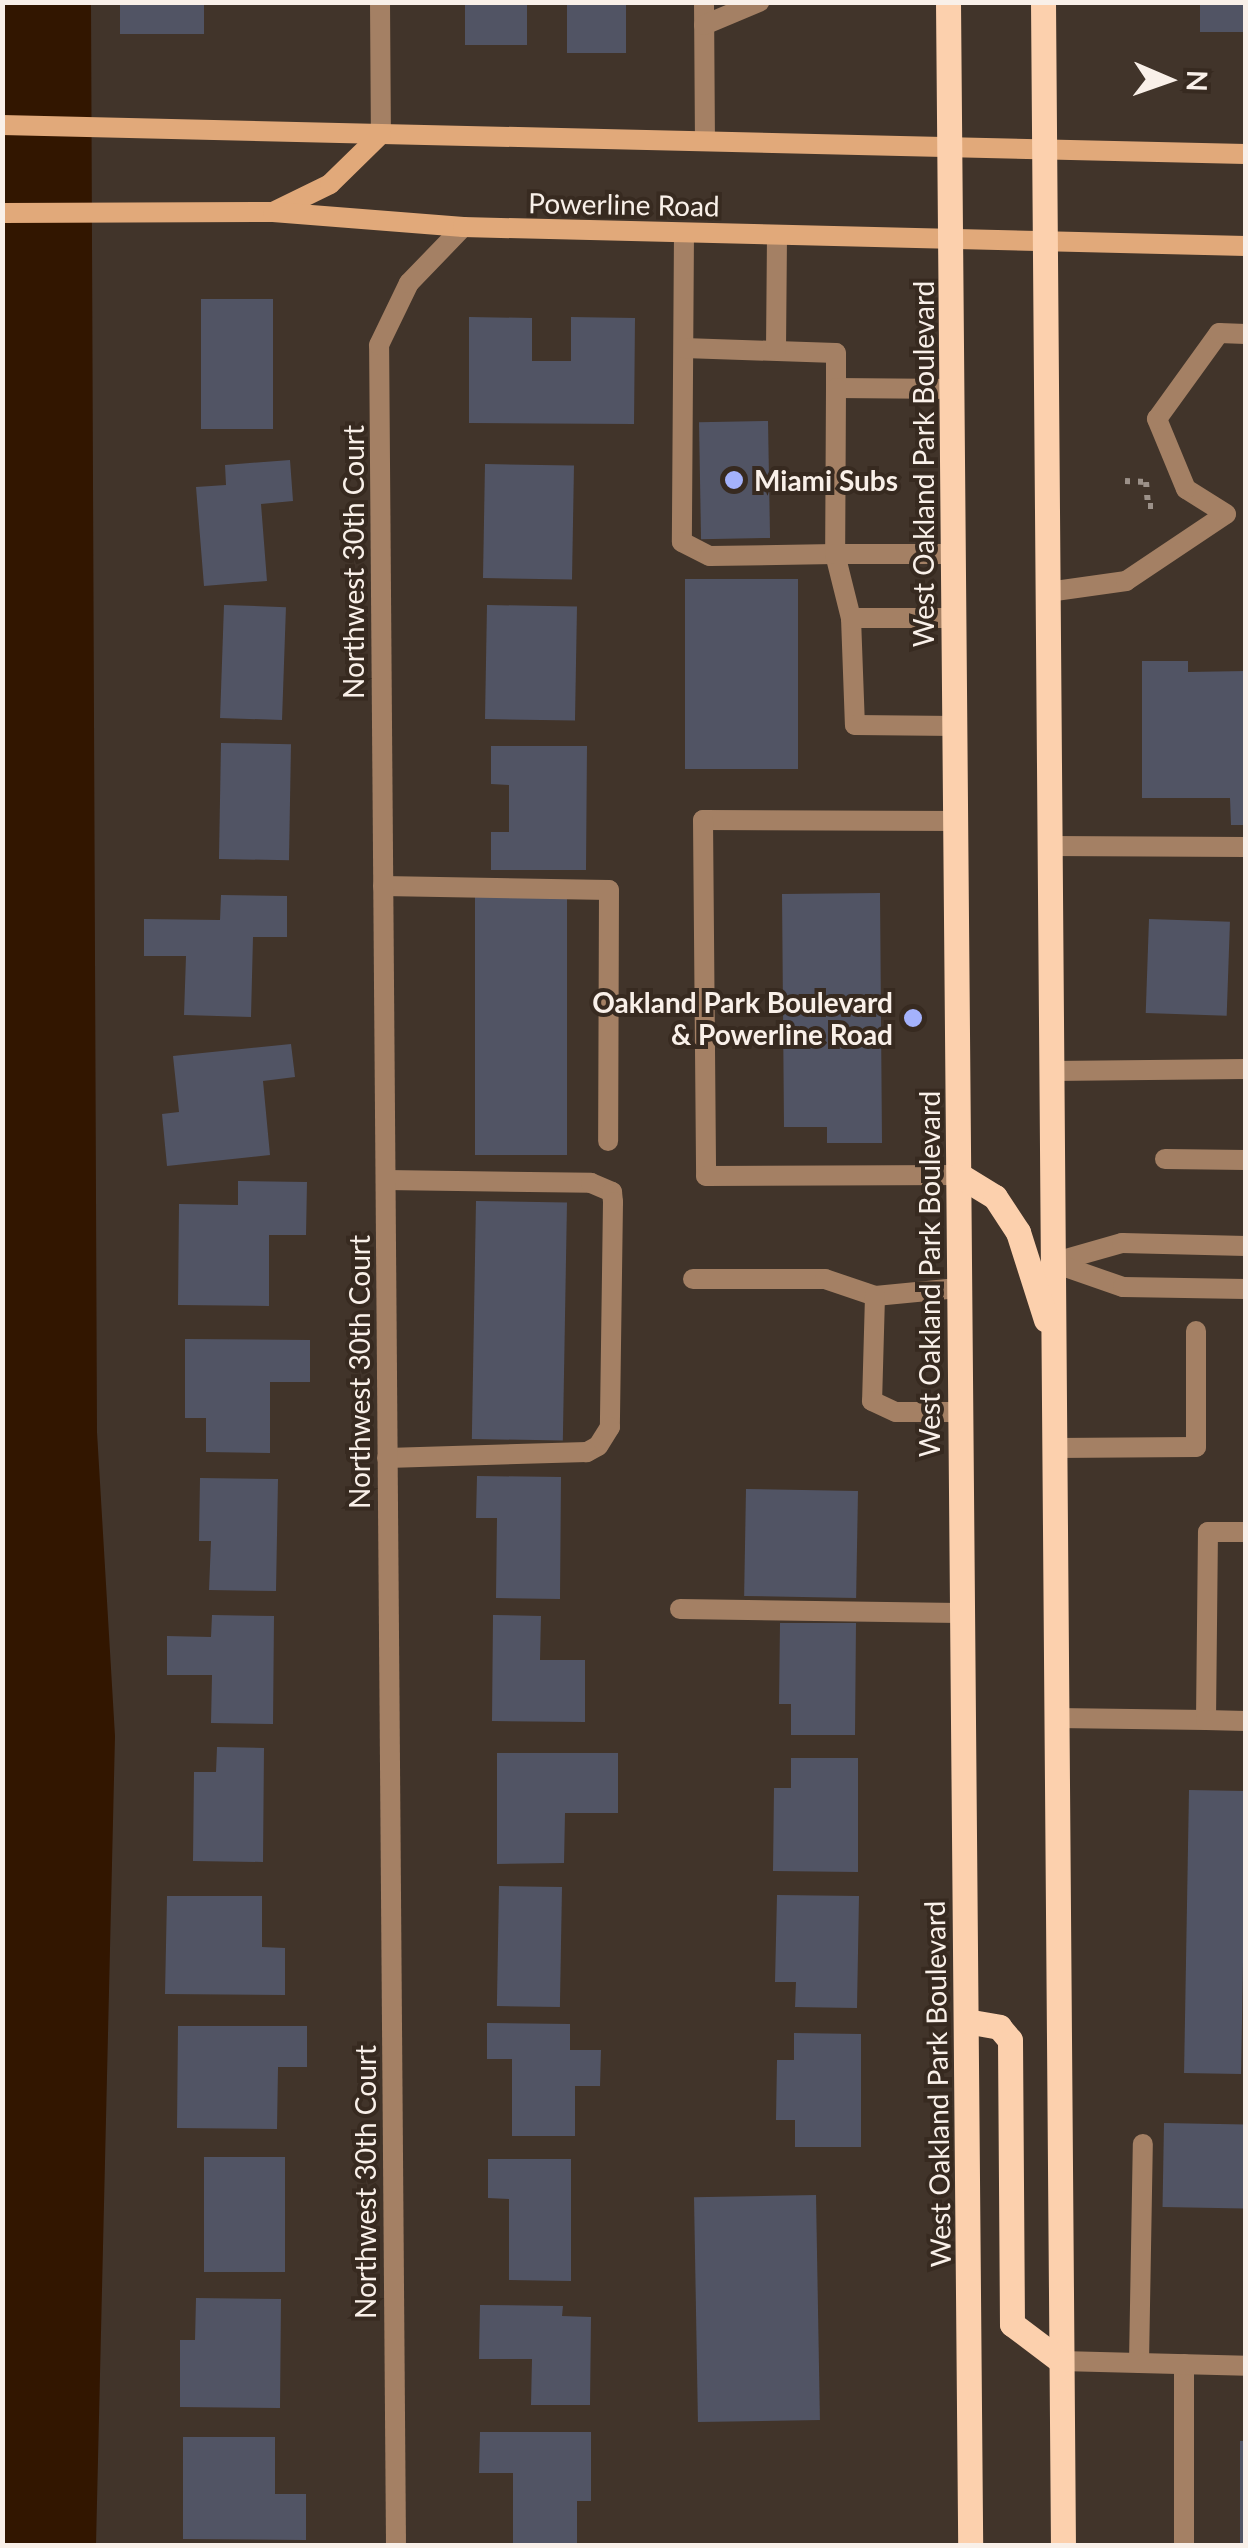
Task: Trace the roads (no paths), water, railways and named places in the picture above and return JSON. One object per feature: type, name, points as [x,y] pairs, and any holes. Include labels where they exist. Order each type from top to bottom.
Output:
[{"type":"main road","name":"West Oakland Park Boulevard","points":[[948,2],[970,2546]]},
{"type":"main road","points":[[1042,2],[1063,2546]]},
{"type":"main road","points":[[2,125],[1246,154]]},
{"type":"main road","points":[[273,212],[330,184],[381,134]]},
{"type":"main road","name":"Powerline Road","points":[[2,213],[273,212],[463,227],[1246,246]]},
{"type":"main road","points":[[959,1175],[995,1197],[1018,1232],[1054,1344]]},
{"type":"main road","points":[[966,2021],[999,2027],[1010,2040],[1012,2324],[1061,2361]]},
{"type":"street","points":[[380,2],[381,134]]},
{"type":"street","points":[[704,2],[705,141]]},
{"type":"street","points":[[704,25],[760,2]]},
{"type":"street","name":"Northwest 30th Court","points":[[396,2546],[379,345],[409,284],[463,227]]},
{"type":"street","points":[[684,232],[682,542],[710,556],[954,554]]},
{"type":"street","points":[[776,350],[778,235]]},
{"type":"street","points":[[1236,518],[1186,489],[1157,418],[1220,333],[1246,334]]},
{"type":"street","points":[[684,348],[836,352],[836,554],[852,618],[855,725],[955,726]]},
{"type":"street","points":[[836,388],[953,389]]},
{"type":"street","points":[[1048,592],[1126,581],[1236,518]]},
{"type":"street","points":[[852,618],[954,618]]},
{"type":"street","points":[[956,821],[703,820],[706,1176],[959,1175]]},
{"type":"street","points":[[1050,846],[1246,847]]},
{"type":"street","points":[[384,886],[610,890],[608,1141]]},
{"type":"street","points":[[1052,1071],[1246,1069]]},
{"type":"street","points":[[1165,1160],[1246,1160]]},
{"type":"street","points":[[386,1180],[591,1183],[612,1192],[613,1202],[610,1427],[598,1446],[587,1452],[387,1458]]},
{"type":"street","points":[[1054,1263],[1122,1243],[1246,1246]]},
{"type":"street","points":[[1054,1263],[1122,1286],[1246,1289]]},
{"type":"street","points":[[693,1279],[825,1279],[875,1296],[958,1288]]},
{"type":"street","points":[[875,1296],[872,1400],[896,1412],[959,1412]]},
{"type":"street","points":[[1055,1448],[1196,1447],[1196,1331]]},
{"type":"street","points":[[1206,1720],[1208,1532],[1246,1532]]},
{"type":"street","points":[[680,1609],[959,1613]]},
{"type":"street","points":[[1056,1718],[1246,1721]]},
{"type":"street","points":[[1140,2363],[1143,2144]]},
{"type":"street","points":[[1061,2361],[1246,2366]]},
{"type":"street","points":[[1184,2364],[1184,2546]]},
{"type":"place","name":"Miami Subs","points":[[734,480]]},
{"type":"place","name":"Oakland Park Boulevard & Powerline Road","points":[[913,1018]]}]
